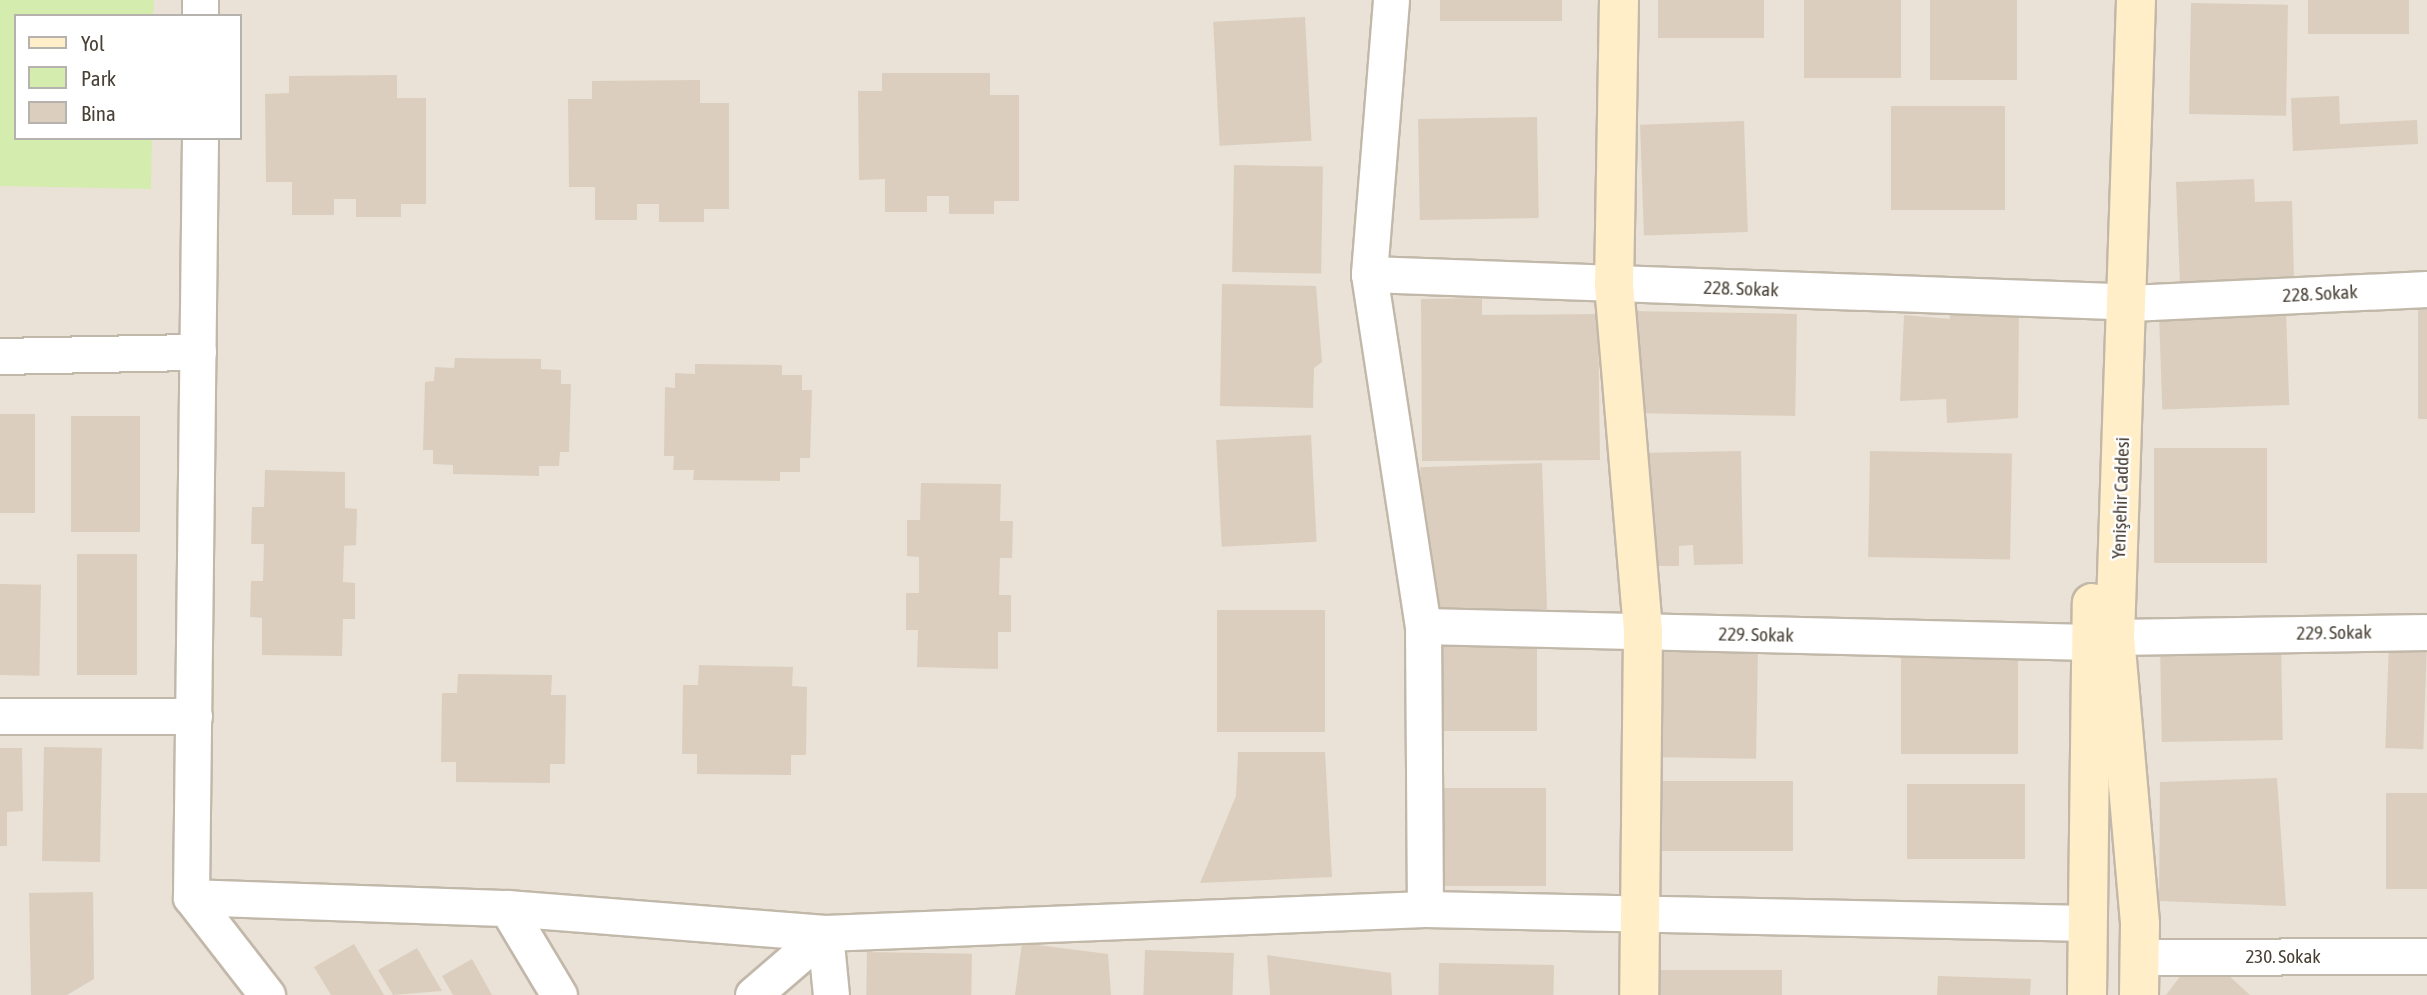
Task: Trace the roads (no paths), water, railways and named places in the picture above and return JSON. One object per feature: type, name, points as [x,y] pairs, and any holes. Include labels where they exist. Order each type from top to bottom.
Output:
[{"type":"main road","points":[[1619,0],[1614,285],[1643,633],[1639,995]]},
{"type":"main road","name":"Yenişehir Caddesi","points":[[2109,0],[2121,302]]},
{"type":"main road","name":"Yenişehir Caddesi","points":[[2087,995],[2088,923],[2121,302],[2130,48],[2136,0]]},
{"type":"main road","name":"Yenişehir Caddesi","points":[[2103,639],[2140,957],[2139,995]]},
{"type":"street","points":[[1391,0],[1369,274],[1423,626],[1425,909]]},
{"type":"street","points":[[200,140],[191,897],[267,995]]},
{"type":"street","name":"228. Sokak","points":[[1369,274],[2121,302],[2427,289]]},
{"type":"street","points":[[0,356],[198,352]]},
{"type":"street","name":"229. Sokak","points":[[1423,626],[1643,633],[2103,639],[2427,632]]},
{"type":"street","points":[[0,716],[194,716]]},
{"type":"street","points":[[191,897],[507,908],[825,933],[1425,909],[1639,916],[2088,923]]},
{"type":"street","points":[[507,908],[559,995]]},
{"type":"street","points":[[753,995],[825,933]]},
{"type":"street","points":[[825,933],[831,995]]},
{"type":"street","name":"230. Sokak","points":[[2140,957],[2427,956]]}]
